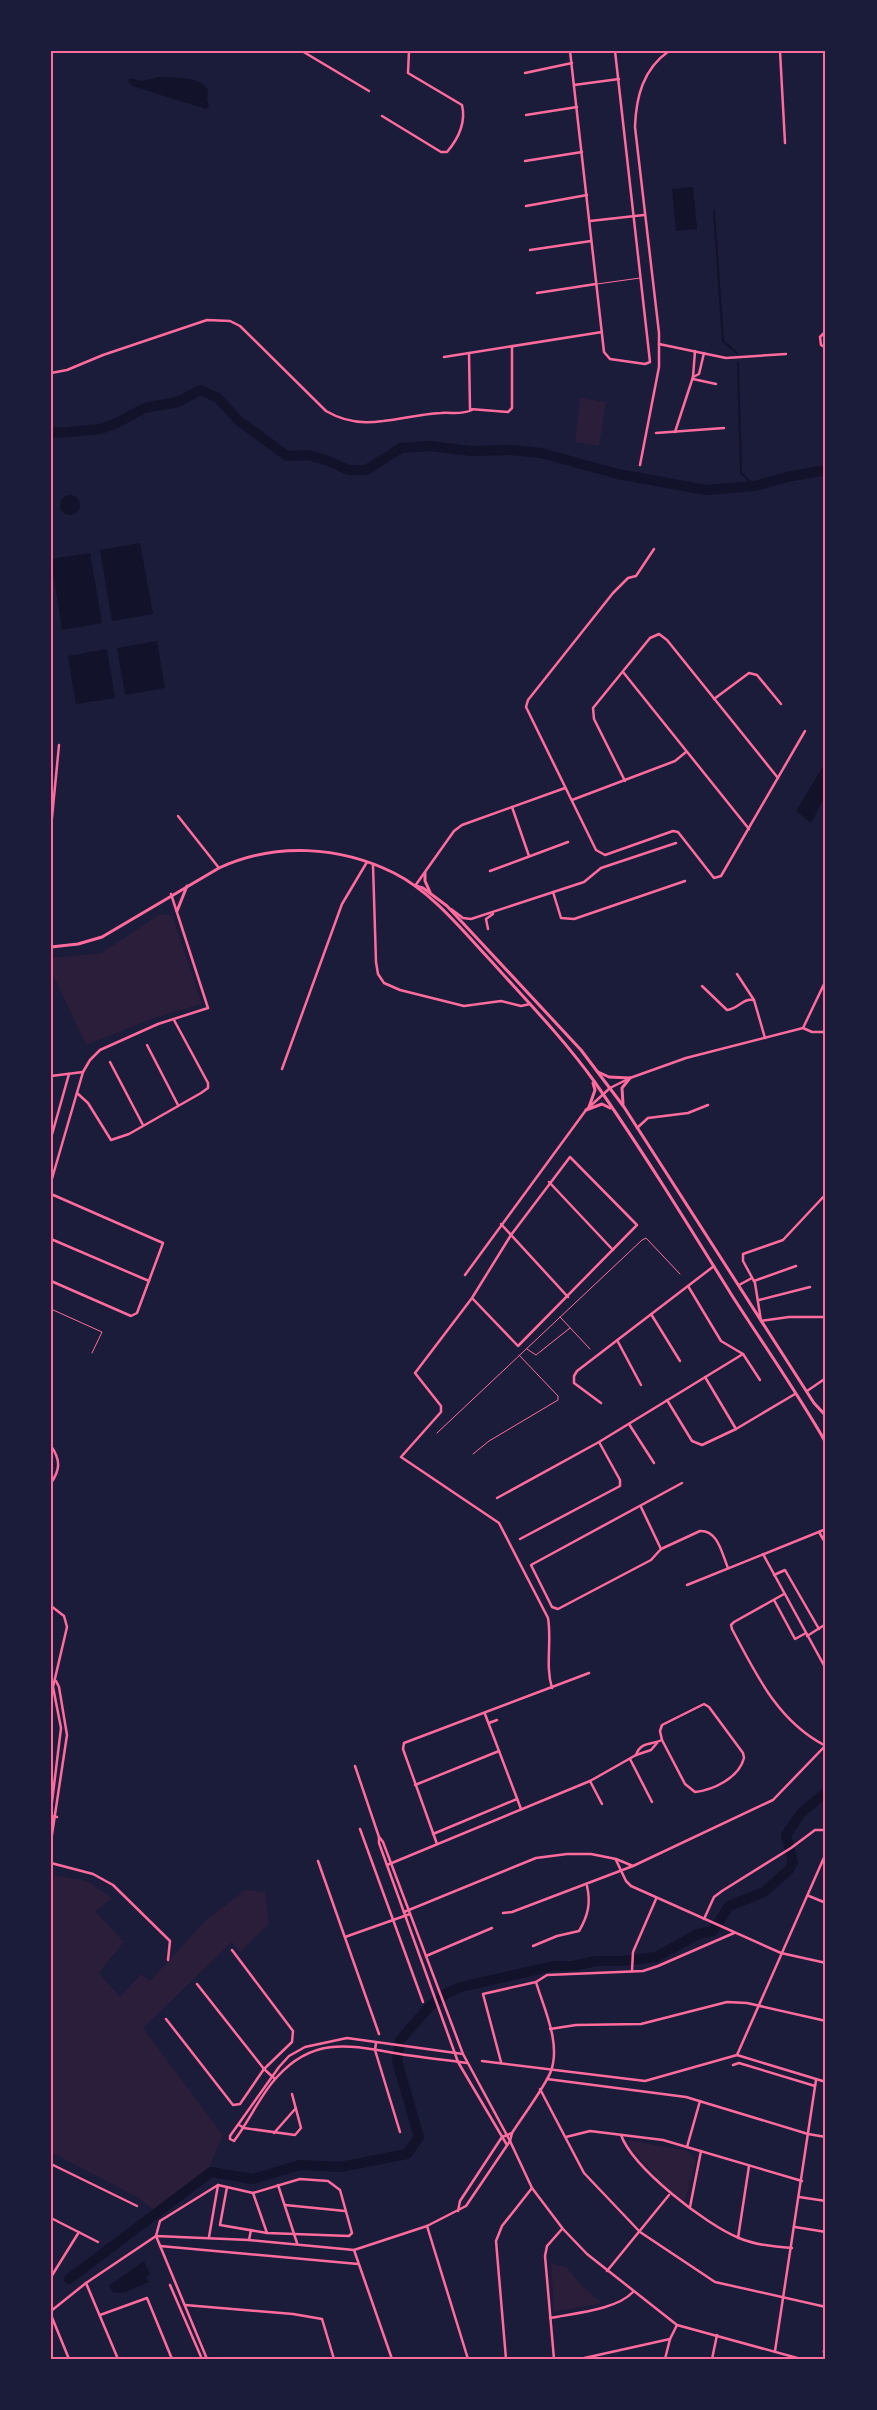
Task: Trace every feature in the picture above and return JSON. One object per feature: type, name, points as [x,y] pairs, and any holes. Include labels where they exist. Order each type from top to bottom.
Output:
[{"type":"main road","points":[[51,947],[78,944],[102,937],[171,894],[219,868],[252,856],[283,850],[326,852],[367,862],[393,873],[430,893],[447,906],[581,1050],[598,1071],[624,1107],[806,1392],[825,1414]]},
{"type":"main road","points":[[425,873],[425,881],[430,893]]},
{"type":"main road","points":[[177,911],[187,886]]},
{"type":"main road","points":[[415,886],[455,923],[531,1004],[592,1080],[714,1266],[826,1443]]},
{"type":"main road","points":[[598,1071],[609,1077],[630,1078]]},
{"type":"main road","points":[[624,1107],[622,1088],[630,1078]]},
{"type":"main road","points":[[589,1106],[595,1090],[592,1080]]},
{"type":"main road","points":[[586,1110],[602,1104],[614,1111]]},
{"type":"street","points":[[302,51],[369,91]]},
{"type":"street","points":[[382,116],[441,152],[447,152],[460,133],[462,105],[408,73],[409,51]]},
{"type":"street","points":[[570,51],[605,357],[645,364],[650,362],[615,51]]},
{"type":"street","points":[[640,465],[659,367],[659,344],[635,127],[636,107],[642,83],[661,57],[669,51]]},
{"type":"street","points":[[780,51],[785,143]]},
{"type":"street","points":[[825,51],[826,84]]},
{"type":"street","points":[[525,72],[572,63]]},
{"type":"street","points":[[574,85],[619,79]]},
{"type":"street","points":[[526,116],[577,107]]},
{"type":"street","points":[[525,161],[582,152]]},
{"type":"street","points":[[526,206],[587,195]]},
{"type":"street","points":[[590,221],[644,215]]},
{"type":"street","points":[[530,250],[591,240]]},
{"type":"street","points":[[537,293],[596,284]]},
{"type":"street","points":[[51,373],[67,370],[103,355],[170,332],[208,320],[219,319],[240,326],[326,411],[339,419],[369,423],[472,410],[510,411],[512,346]]},
{"type":"street","points":[[826,330],[820,337],[821,345],[826,348]]},
{"type":"street","points":[[444,357],[602,332]]},
{"type":"street","points":[[659,344],[734,358],[786,354]]},
{"type":"street","points":[[675,432],[693,378],[695,350]]},
{"type":"street","points":[[469,353],[468,406],[472,410]]},
{"type":"street","points":[[693,378],[699,374],[704,353]]},
{"type":"street","points":[[693,378],[716,384]]},
{"type":"street","points":[[656,433],[724,428]]},
{"type":"street","points":[[654,549],[636,576],[625,581],[601,609],[528,700],[526,707],[596,850],[604,855],[673,831],[678,832],[714,878],[721,876],[805,732]]},
{"type":"street","points":[[625,781],[594,719],[593,708],[650,638],[659,634],[667,640],[778,778]]},
{"type":"street","points":[[623,672],[748,829]]},
{"type":"street","points":[[714,699],[750,673],[757,674],[781,704]]},
{"type":"street","points":[[51,828],[52,791],[59,745]]},
{"type":"street","points":[[572,800],[676,761],[686,752]]},
{"type":"street","points":[[415,886],[454,831],[462,826],[565,788]]},
{"type":"street","points":[[512,807],[529,856]]},
{"type":"street","points":[[178,816],[219,868]]},
{"type":"street","points":[[490,871],[568,842]]},
{"type":"street","points":[[447,906],[464,918],[471,919],[584,882],[601,868],[676,843]]},
{"type":"street","points":[[282,1069],[342,904],[367,862]]},
{"type":"street","points":[[373,865],[376,962],[378,974],[384,983],[400,990],[464,1006],[501,1001],[520,1006],[531,1004]]},
{"type":"street","points":[[553,892],[562,918],[574,919],[685,881]]},
{"type":"street","points":[[51,1182],[83,1072],[90,1060],[100,1050],[158,1024],[208,1008],[171,894]]},
{"type":"street","points":[[488,929],[486,919],[496,912]]},
{"type":"street","points":[[737,974],[754,1000],[765,1038]]},
{"type":"street","points":[[804,1028],[826,980]]},
{"type":"street","points":[[702,986],[727,1010],[738,1006],[746,1000],[754,1000]]},
{"type":"street","points":[[77,1093],[88,1103],[111,1140],[129,1134],[208,1088],[208,1083],[174,1020]]},
{"type":"street","points":[[465,1275],[589,1106],[610,1088],[630,1078],[686,1058],[804,1028],[812,1032],[826,1032]]},
{"type":"street","points":[[147,1045],[178,1105]]},
{"type":"street","points":[[110,1062],[144,1125]]},
{"type":"street","points":[[51,1076],[83,1072]]},
{"type":"street","points":[[51,1138],[69,1074]]},
{"type":"street","points":[[637,1128],[648,1118],[688,1113],[708,1105]]},
{"type":"street","points":[[472,1298],[518,1346],[614,1251],[637,1225],[570,1157],[549,1182],[511,1236],[472,1298],[415,1373],[440,1406],[441,1412],[401,1457],[499,1523],[548,1618],[550,1630],[548,1674],[552,1688]]},
{"type":"street","points":[[549,1182],[614,1251]]},
{"type":"street","points":[[51,1194],[163,1243],[137,1313],[131,1316],[51,1281]]},
{"type":"street","points":[[826,1194],[783,1240],[750,1250],[744,1254],[743,1261],[753,1279],[759,1300],[761,1321],[789,1317],[826,1316]]},
{"type":"street","points":[[501,1224],[568,1296]]},
{"type":"street","points":[[51,1239],[149,1281]]},
{"type":"street","points":[[600,1403],[574,1383],[574,1376],[617,1340],[714,1266]]},
{"type":"street","points":[[739,1285],[796,1266]]},
{"type":"street","points":[[688,1286],[721,1341],[743,1354],[760,1380]]},
{"type":"street","points":[[759,1300],[810,1287]]},
{"type":"street","points":[[651,1314],[680,1361]]},
{"type":"street","points":[[617,1340],[642,1385]]},
{"type":"street","points":[[496,1498],[599,1442],[743,1354]]},
{"type":"street","points":[[705,1377],[736,1429]]},
{"type":"street","points":[[806,1392],[826,1378]]},
{"type":"street","points":[[667,1400],[696,1444],[702,1445],[736,1429],[796,1394]]},
{"type":"street","points":[[629,1424],[654,1463]]},
{"type":"street","points":[[520,1539],[620,1486],[620,1480],[599,1442]]},
{"type":"street","points":[[51,1446],[60,1463],[58,1472],[51,1484]]},
{"type":"street","points":[[682,1483],[641,1507],[531,1564],[554,1610],[651,1560],[661,1549],[700,1531],[707,1530],[713,1534],[728,1568]]},
{"type":"street","points":[[641,1507],[661,1549]]},
{"type":"street","points":[[687,1585],[826,1529]]},
{"type":"street","points":[[819,1532],[826,1544]]},
{"type":"street","points":[[763,1554],[826,1669]]},
{"type":"street","points":[[774,1575],[785,1570],[819,1628]]},
{"type":"street","points":[[503,1912],[512,1912],[587,1886],[634,1866],[773,1800],[825,1745],[806,1736],[783,1715],[761,1684],[731,1625],[784,1594]]},
{"type":"street","points":[[774,1600],[795,1639],[807,1635],[826,1624]]},
{"type":"street","points":[[51,1606],[64,1616],[67,1627],[52,1687],[60,1728],[51,1810]]},
{"type":"street","points":[[437,1844],[402,1749],[404,1743],[485,1714],[589,1673]]},
{"type":"street","points":[[51,1841],[57,1817],[68,1735],[59,1686],[55,1680]]},
{"type":"street","points":[[52,1687],[59,1686]]},
{"type":"street","points":[[704,1704],[709,1707],[743,1753],[743,1762],[732,1776],[709,1790],[695,1792],[685,1784],[662,1740],[660,1731],[662,1725],[704,1704]]},
{"type":"street","points":[[485,1714],[521,1809]]},
{"type":"street","points":[[489,1723],[498,1720]]},
{"type":"street","points":[[387,1865],[590,1781],[636,1755],[652,1750],[662,1740]]},
{"type":"street","points":[[636,1755],[640,1748],[647,1743],[657,1743]]},
{"type":"street","points":[[416,1785],[499,1751]]},
{"type":"street","points":[[630,1759],[652,1802]]},
{"type":"street","points":[[355,1766],[404,1914],[458,2062],[507,2145],[514,2149]]},
{"type":"street","points":[[590,1781],[602,1804]]},
{"type":"street","points":[[433,1834],[518,1799]]},
{"type":"street","points":[[51,1816],[57,1817]]},
{"type":"street","points":[[360,1829],[392,1920],[424,2002]]},
{"type":"street","points":[[704,1919],[714,1897],[782,1854],[815,1830],[826,1830]]},
{"type":"street","points":[[379,1836],[383,1842],[467,2063],[510,2141],[532,2188],[563,2229],[587,2254],[607,2271],[677,2325],[801,2359]]},
{"type":"street","points":[[737,2055],[826,1853]]},
{"type":"street","points":[[345,1936],[392,1920],[536,1858],[577,1854],[616,1859],[634,1866]]},
{"type":"street","points":[[616,1859],[626,1881],[631,1886],[656,1899],[781,1953],[826,1963]]},
{"type":"street","points":[[318,1861],[379,2034]]},
{"type":"street","points":[[51,1863],[94,1874],[113,1885],[170,1941],[168,1960]]},
{"type":"street","points":[[533,1946],[556,1936],[579,1931],[589,1908],[590,1898],[587,1886]]},
{"type":"street","points":[[808,1896],[826,1903]]},
{"type":"street","points":[[632,1971],[632,1956],[656,1899]]},
{"type":"street","points":[[426,1956],[492,1928]]},
{"type":"street","points":[[502,2063],[483,1994],[536,1982],[547,1975],[632,1971],[658,1966],[734,1932]]},
{"type":"street","points":[[166,2019],[233,2105],[240,2104],[264,2069],[292,2042],[293,2031],[232,1950]]},
{"type":"street","points":[[51,2311],[86,2283],[156,2236],[209,2237],[297,2243],[354,2250],[426,2226],[466,2206],[510,2141],[512,2133],[551,2071],[554,2052],[550,2029],[536,1982]]},
{"type":"street","points":[[197,1984],[264,2069],[275,2079]]},
{"type":"street","points":[[550,2029],[576,2025],[641,2024],[727,2002],[747,2003],[826,2021]]},
{"type":"street","points":[[463,2054],[406,2048],[346,2038],[305,2047],[289,2056],[271,2076],[230,2136],[232,2141],[244,2128],[275,2079],[307,2053],[323,2048],[353,2046],[467,2063]]},
{"type":"street","points":[[378,2044],[377,2050],[400,2132]]},
{"type":"street","points":[[482,2062],[645,2081],[737,2055],[826,2082]]},
{"type":"street","points":[[733,2065],[739,2063],[815,2086]]},
{"type":"street","points":[[547,2079],[632,2088],[700,2100],[808,2134],[826,2137]]},
{"type":"street","points":[[775,2351],[816,2080]]},
{"type":"street","points":[[540,2089],[584,2174],[640,2232],[715,2282],[826,2307]]},
{"type":"street","points":[[239,2125],[244,2128],[274,2133],[295,2134],[301,2128],[292,2094]]},
{"type":"street","points":[[687,2147],[700,2100]]},
{"type":"street","points":[[274,2133],[296,2108]]},
{"type":"street","points":[[566,2137],[590,2131],[663,2140],[802,2181]]},
{"type":"street","points":[[458,2211],[460,2201],[502,2137],[505,2134],[512,2133]]},
{"type":"street","points":[[621,2135],[626,2147],[670,2194],[727,2233],[738,2238],[792,2248]]},
{"type":"street","points":[[690,2207],[701,2151]]},
{"type":"street","points":[[51,2164],[137,2206]]},
{"type":"street","points":[[738,2238],[749,2166]]},
{"type":"street","points":[[207,2359],[156,2236],[160,2221],[218,2185],[227,2187],[253,2193],[300,2179],[328,2181],[340,2190],[352,2229],[349,2236],[294,2235],[267,2233],[220,2225],[227,2187]]},
{"type":"street","points":[[209,2237],[218,2185]]},
{"type":"street","points":[[278,2185],[297,2243]]},
{"type":"street","points":[[506,2359],[496,2241],[502,2226],[532,2188]]},
{"type":"street","points":[[253,2193],[267,2233]]},
{"type":"street","points":[[607,2271],[670,2194]]},
{"type":"street","points":[[799,2197],[826,2201]]},
{"type":"street","points":[[284,2206],[346,2211]]},
{"type":"street","points":[[51,2218],[98,2242]]},
{"type":"street","points":[[426,2226],[468,2359]]},
{"type":"street","points":[[795,2227],[826,2232]]},
{"type":"street","points":[[554,2359],[545,2256],[547,2246],[563,2229]]},
{"type":"street","points":[[249,2240],[251,2230]]},
{"type":"street","points":[[51,2277],[79,2232]]},
{"type":"street","points":[[160,2246],[358,2264]]},
{"type":"street","points":[[354,2250],[358,2264],[363,2271],[392,2359]]},
{"type":"street","points":[[86,2283],[118,2359]]},
{"type":"street","points":[[170,2285],[202,2359]]},
{"type":"street","points":[[550,2318],[615,2304],[626,2299],[633,2292]]},
{"type":"street","points":[[100,2315],[147,2298],[172,2359]]},
{"type":"street","points":[[185,2305],[293,2314],[322,2319],[334,2359]]},
{"type":"street","points":[[51,2315],[69,2359]]},
{"type":"street","points":[[665,2359],[670,2339],[677,2325]]},
{"type":"street","points":[[712,2359],[717,2336]]},
{"type":"street","points":[[580,2359],[670,2339]]},
{"type":"lane","points":[[596,284],[640,278]]},
{"type":"lane","points":[[437,1433],[622,1258],[646,1238],[680,1274]]},
{"type":"lane","points":[[51,1309],[102,1332],[92,1353]]},
{"type":"lane","points":[[560,1316],[590,1349]]},
{"type":"lane","points":[[526,1348],[536,1355],[570,1328]]},
{"type":"lane","points":[[518,1346],[523,1351]]},
{"type":"lane","points":[[473,1454],[489,1441],[558,1400],[558,1396],[519,1355]]},
{"type":"lane","points":[[823,2352],[826,2334]]},
{"type":"shaded area","points":[[158,77],[185,78],[198,81],[208,89],[207,100],[209,106],[206,109],[132,86],[128,81],[130,78],[143,81]]},
{"type":"shaded area","points":[[693,187],[697,229],[676,231],[672,189]]},
{"type":"shaded area","points":[[580,398],[606,402],[599,446],[575,442]]},
{"type":"shaded area","points":[[66,495],[74,495],[80,501],[80,509],[74,515],[66,515],[60,509],[60,501]]},
{"type":"shaded area","points":[[140,543],[153,614],[112,621],[100,550]]},
{"type":"shaded area","points":[[90,553],[102,623],[62,630],[51,559]]},
{"type":"shaded area","points":[[157,641],[165,688],[125,695],[117,648]]},
{"type":"shaded area","points":[[107,649],[115,698],[76,704],[68,656]]},
{"type":"shaded area","points":[[822,768],[826,770],[826,794],[811,823],[796,811]]},
{"type":"shaded area","points":[[160,914],[172,916],[202,1004],[157,1017],[86,1045],[51,970],[51,958],[102,953]]},
{"type":"shaded area","points":[[52,1875],[87,1881],[112,1898],[95,1911],[124,1942],[99,1973],[120,1997],[141,1974],[150,1981],[206,1920],[245,1890],[265,1892],[269,1924],[240,1952],[232,1942],[143,2028],[223,2135],[208,2170],[155,2211],[137,2197],[51,2152]]},
{"type":"shaded area","points":[[629,2140],[688,2151],[696,2161],[685,2201],[671,2192],[629,2147]]},
{"type":"shaded area","points":[[144,2261],[150,2274],[146,2277],[149,2282],[123,2293],[113,2292],[109,2286]]},
{"type":"shaded area","points":[[551,2263],[566,2267],[579,2283],[602,2303],[554,2312]]},
{"type":"waterway","points":[[714,211],[723,341],[737,353]]},
{"type":"waterway","points":[[738,363],[741,473],[755,486]]},
{"type":"waterway","points":[[51,432],[100,429],[117,423],[144,408],[178,402],[200,390],[218,398],[238,420],[287,456],[308,455],[329,461],[348,470],[366,470],[401,448],[430,446],[471,451],[511,450],[541,453],[618,474],[706,490],[755,486],[787,477],[826,470]]},
{"type":"waterway","points":[[69,2279],[211,2172],[253,2179],[300,2165],[340,2167],[407,2154],[419,2137],[397,2061],[400,2040],[430,2006],[447,1993],[461,1987],[553,1966],[573,1966],[596,1961],[622,1961],[656,1957],[698,1934],[713,1931],[729,1906],[764,1892],[789,1870],[793,1862],[786,1835],[801,1813],[826,1792]]}]
